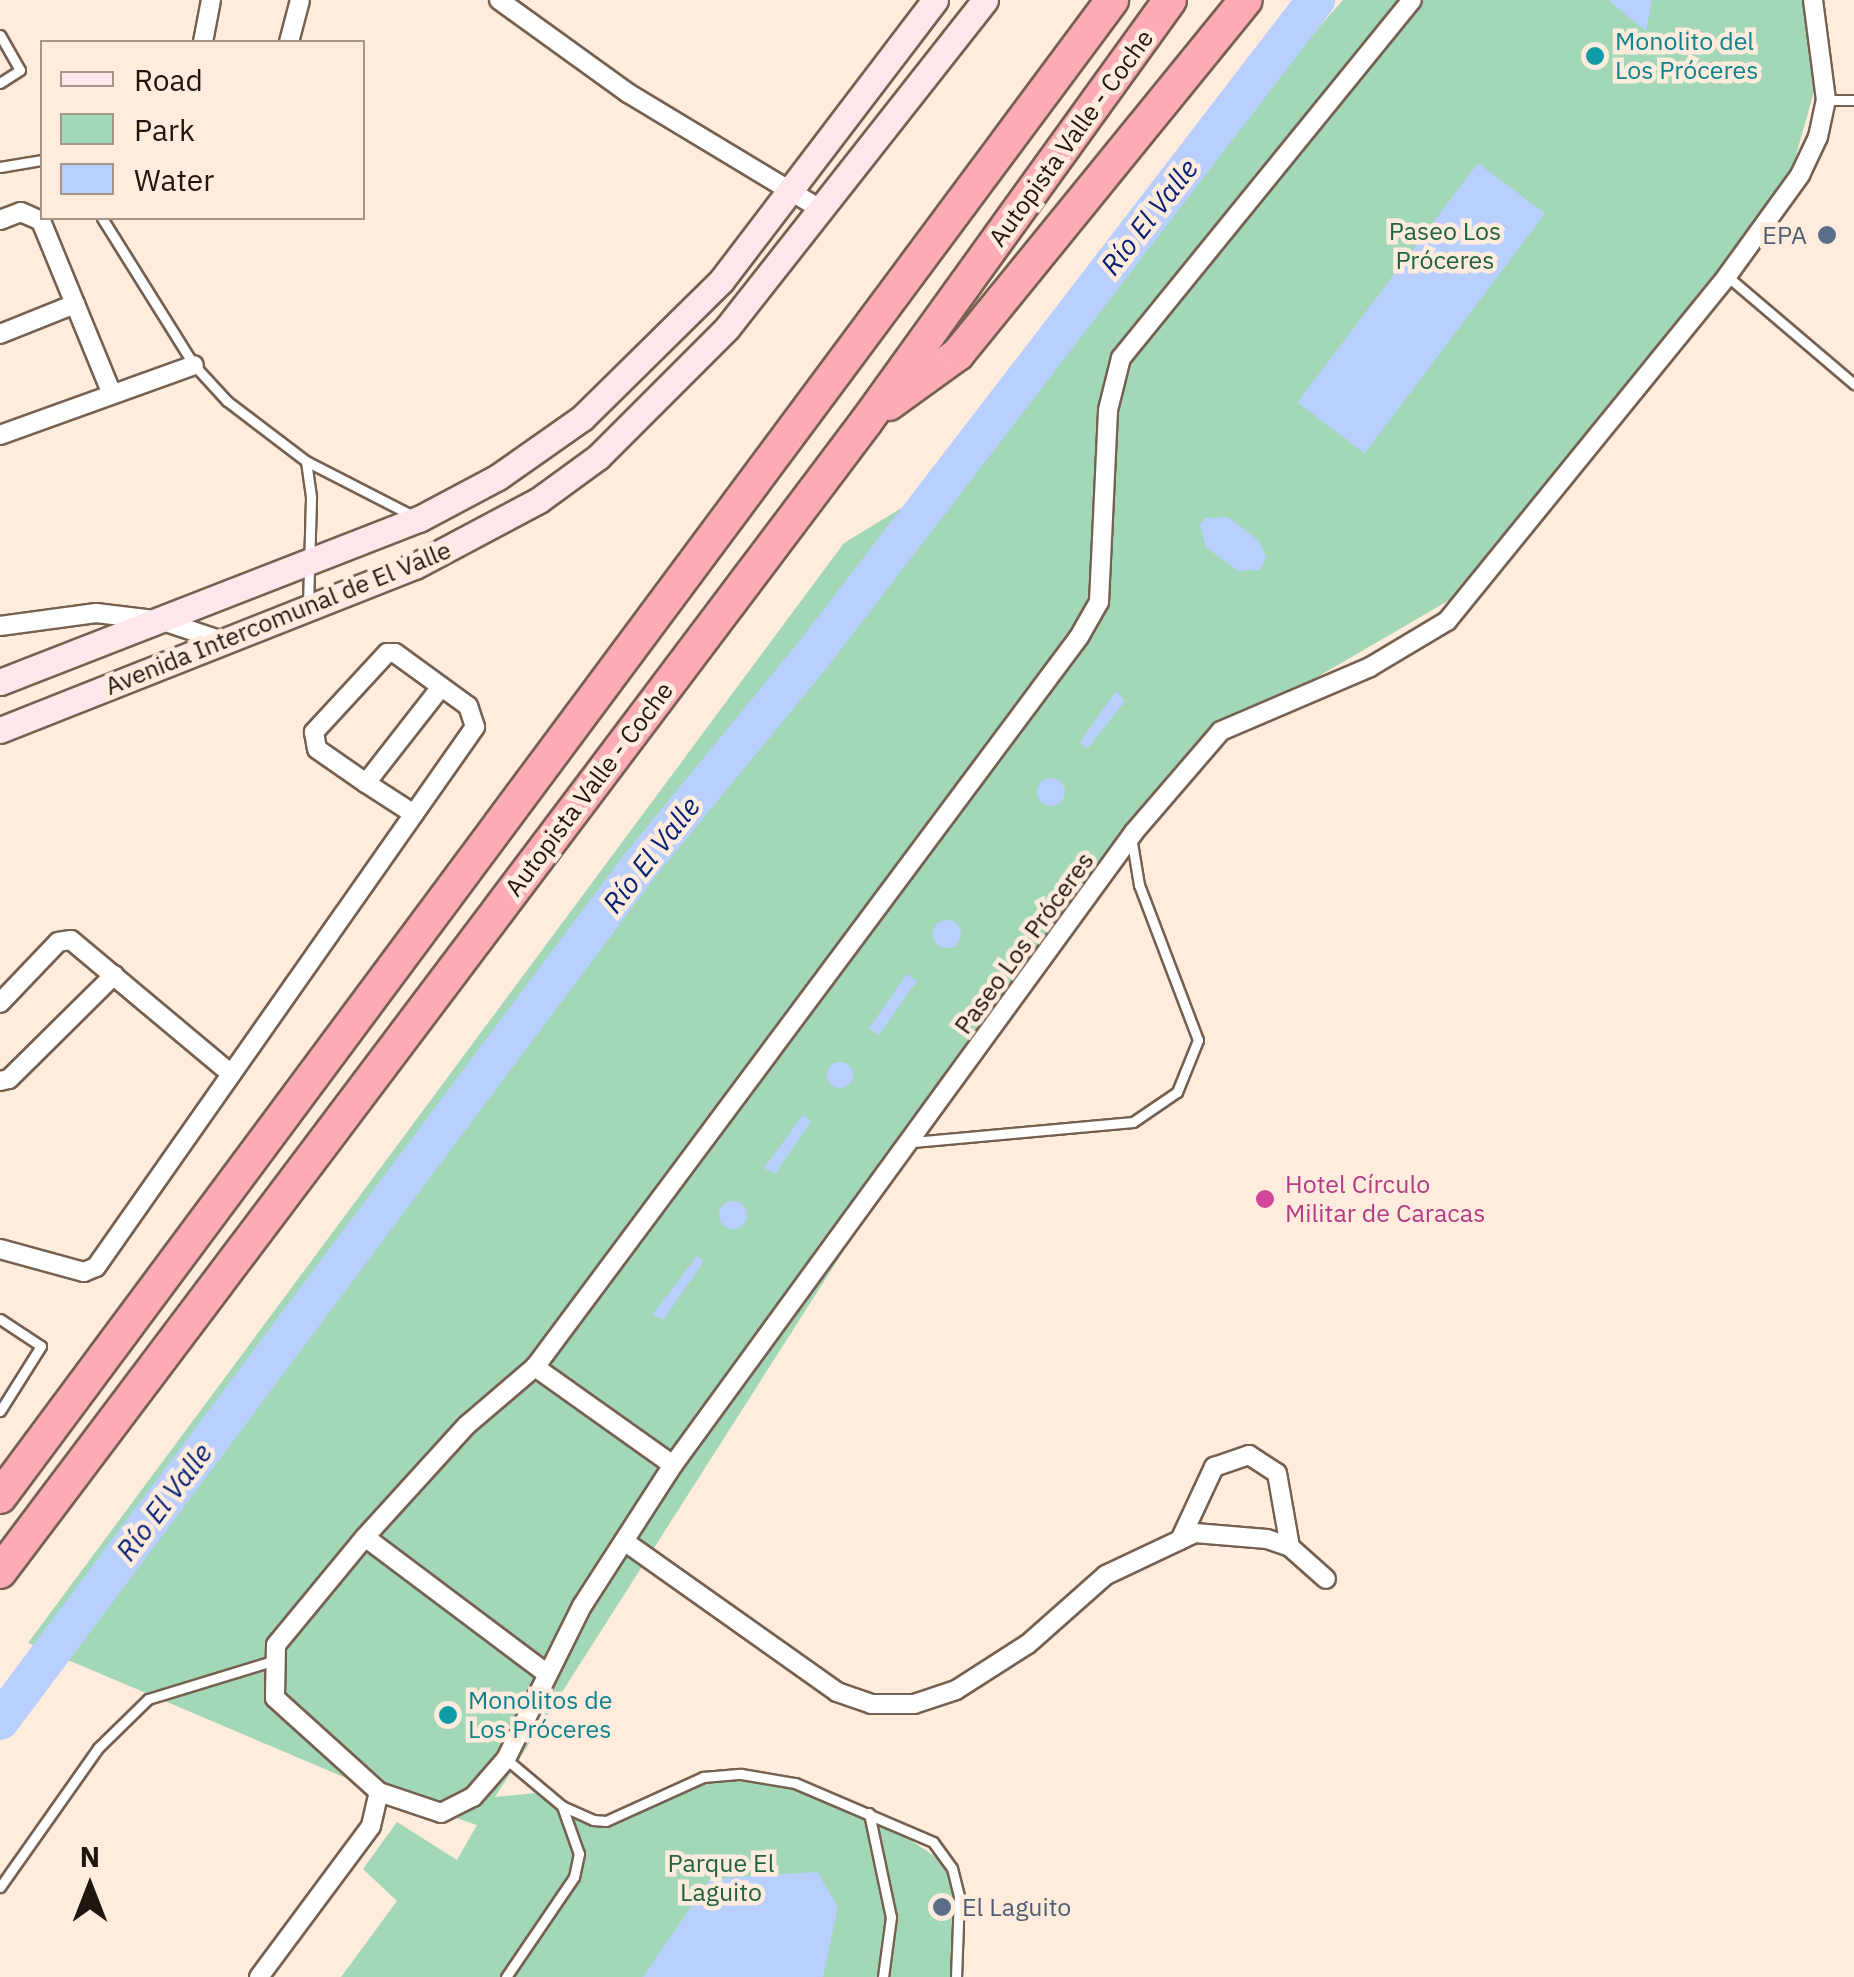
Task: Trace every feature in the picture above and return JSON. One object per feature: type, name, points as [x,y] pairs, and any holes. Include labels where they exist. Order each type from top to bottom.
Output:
[{"type":"highway","name":"Autopista Valle - Coche","points":[[0,1497],[1112,0]]},
{"type":"highway","name":"Autopista Valle - Coche","points":[[0,1572],[866,422],[1170,0]]},
{"type":"highway","points":[[866,422],[958,354],[1246,0]]},
{"type":"main road","name":"Avenida Intercomunal de El Valle","points":[[0,682],[306,566],[419,518],[541,448],[633,374],[721,281],[788,184],[935,0]]},
{"type":"main road","name":"Avenida Intercomunal de El Valle","points":[[0,730],[308,611],[487,530],[598,457],[727,328],[985,0]]},
{"type":"street","points":[[203,40],[211,0]]},
{"type":"street","points":[[290,40],[300,0]]},
{"type":"street","points":[[499,0],[628,93],[788,184],[819,208]]},
{"type":"street","points":[[272,1661],[276,1646],[365,1536],[468,1425],[535,1367],[1079,637],[1099,602],[1108,410],[1121,358],[1412,0]]},
{"type":"street","name":"Paseo Los Próceres","points":[[272,1661],[282,1710],[378,1792],[440,1813],[474,1797],[506,1759],[546,1672],[673,1465],[913,1142],[1132,836],[1221,731],[1370,667],[1447,621],[1728,276],[1800,175],[1826,100],[1813,0]]},
{"type":"street","points":[[0,220],[21,212],[41,221],[112,394]]},
{"type":"street","points":[[0,334],[75,304]]},
{"type":"street","points":[[0,434],[194,365]]},
{"type":"street","points":[[0,626],[96,614],[163,621],[225,642]]},
{"type":"street","points":[[0,1249],[84,1272],[96,1267],[476,727],[468,706],[386,653],[314,732],[316,750],[414,814]]},
{"type":"street","points":[[366,783],[441,688]]},
{"type":"street","points":[[0,1002],[58,942],[78,944],[231,1074]]},
{"type":"street","points":[[0,1081],[10,1079],[114,974]]},
{"type":"street","points":[[535,1367],[673,1465]]},
{"type":"street","points":[[1180,1540],[1214,1467],[1250,1455],[1277,1473],[1290,1547]]},
{"type":"street","points":[[624,1541],[837,1692],[871,1704],[914,1704],[956,1690],[1028,1644],[1106,1575],[1195,1533],[1229,1532],[1290,1547],[1326,1579]]},
{"type":"street","points":[[365,1536],[546,1672]]},
{"type":"street","points":[[259,1977],[370,1826],[378,1792]]},
{"type":"lane","points":[[0,35],[20,70],[0,83]]},
{"type":"lane","points":[[1826,100],[1854,100]]},
{"type":"lane","points":[[0,167],[40,160]]},
{"type":"lane","points":[[103,220],[194,365],[227,401],[306,461],[419,518]]},
{"type":"lane","points":[[1728,276],[1854,384]]},
{"type":"lane","points":[[306,461],[311,498],[306,566],[308,611]]},
{"type":"lane","points":[[913,1142],[1133,1122],[1176,1092],[1198,1040],[1139,886],[1132,836]]},
{"type":"lane","points":[[0,1319],[41,1346],[0,1411]]},
{"type":"lane","points":[[0,1887],[98,1748],[148,1699],[272,1661]]},
{"type":"lane","points":[[506,1759],[562,1806],[606,1821],[703,1777],[742,1774],[795,1784],[870,1812],[934,1842],[952,1868],[962,1934],[956,1977]]},
{"type":"lane","points":[[506,1977],[574,1877],[579,1854],[562,1806]]},
{"type":"lane","points":[[870,1812],[891,1917],[883,1977]]},
{"type":"green space","name":"Paseo Los Próceres","points":[[1343,0],[1822,0],[1828,43],[1778,218],[1477,584],[1238,723],[1131,836],[913,1142],[495,1797],[536,1793],[594,1820],[630,1812],[703,1777],[795,1783],[869,1812],[952,1868],[962,1934],[952,1977],[341,1977],[397,1901],[363,1869],[397,1822],[457,1860],[477,1825],[379,1792],[28,1643],[844,543],[974,464],[1250,105]]},
{"type":"water","points":[[1610,0],[1652,0],[1646,31],[1609,1]]},
{"type":"water","points":[[1478,163],[1545,214],[1365,453],[1297,403]]},
{"type":"water","points":[[1228,517],[1259,541],[1266,557],[1260,570],[1238,571],[1206,547],[1200,525],[1205,518]]},
{"type":"water","points":[[1116,691],[1125,701],[1087,749],[1080,742]]},
{"type":"water","points":[[1051,778],[1061,782],[1065,792],[1061,802],[1051,806],[1041,802],[1037,792],[1041,782]]},
{"type":"water","points":[[947,920],[957,924],[961,934],[957,944],[947,948],[937,944],[933,934],[937,924]]},
{"type":"water","points":[[907,974],[917,981],[879,1035],[869,1028]]},
{"type":"water","points":[[840,1062],[850,1065],[850,1085],[840,1088],[830,1085],[827,1075],[830,1065]]},
{"type":"water","points":[[803,1115],[811,1121],[775,1174],[764,1168]]},
{"type":"water","points":[[733,1201],[743,1205],[747,1215],[743,1225],[733,1229],[723,1225],[719,1215],[723,1205]]},
{"type":"water","points":[[697,1256],[704,1261],[663,1320],[653,1314]]},
{"type":"water","points":[[817,1872],[838,1907],[823,1977],[643,1977],[710,1879]]},
{"type":"waterway","name":"Río El Valle","points":[[0,1721],[641,864],[811,657],[1316,0]]},
{"type":"place","name":"Monolito del Los Próceres","points":[[1595,56]]},
{"type":"place","name":"EPA","points":[[1827,235]]},
{"type":"place","name":"Hotel Círculo Militar de Caracas","points":[[1265,1199]]},
{"type":"place","name":"Monolitos de Los Próceres","points":[[448,1715]]},
{"type":"place","name":"El Laguito","points":[[942,1907]]},
{"type":"park label","name":"Parque El Laguito","points":[[721,1878]]}]
